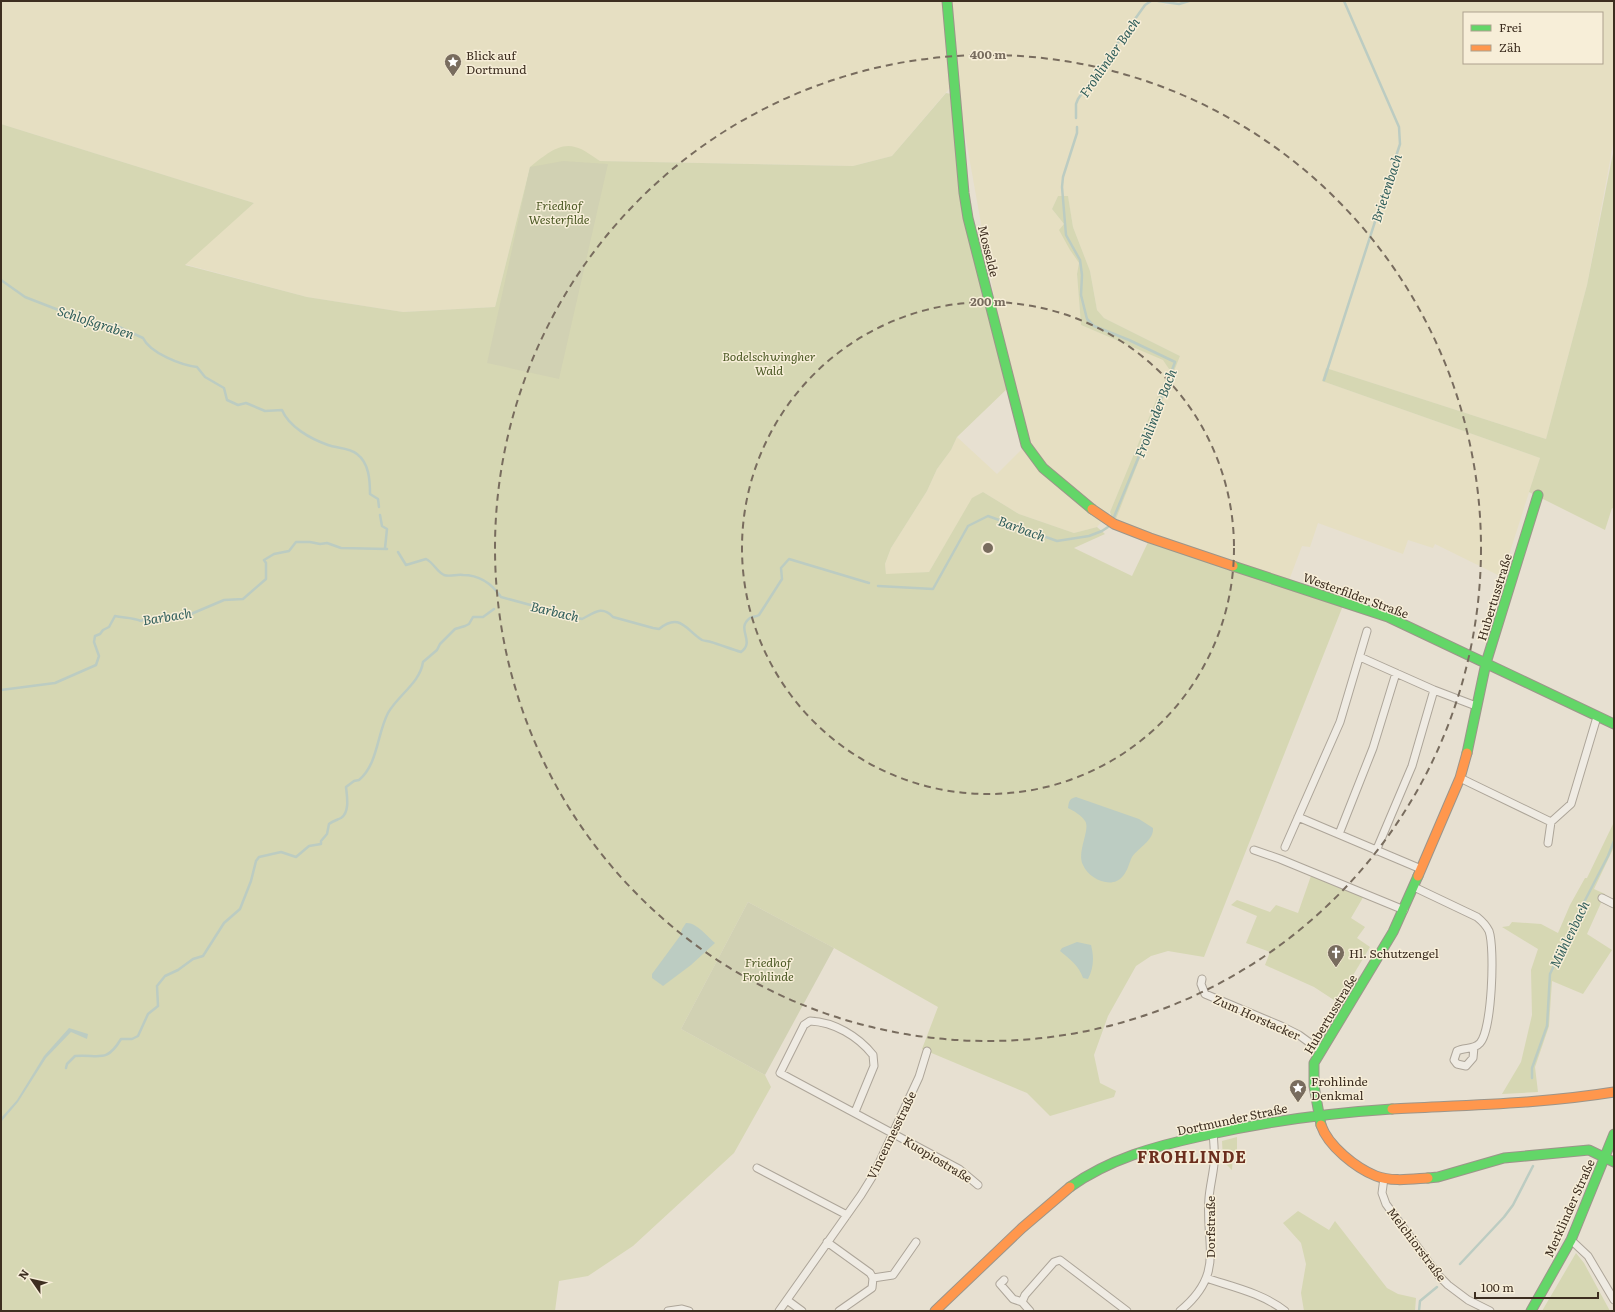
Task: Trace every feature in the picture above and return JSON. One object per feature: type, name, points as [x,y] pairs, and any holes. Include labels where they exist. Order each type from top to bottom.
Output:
[{"type":"street","name":"Mosselde","points":[[947,1],[960,160],[965,199],[1010,386],[1026,445],[1043,468],[1103,518]]},
{"type":"street","name":"Hubertusstraße","points":[[1538,494],[1486,663],[1460,778],[1404,910],[1380,955],[1314,1063],[1314,1086],[1318,1115],[1325,1135],[1333,1145],[1362,1168],[1384,1178],[1404,1180],[1438,1177],[1504,1158],[1589,1150],[1614,1162]]},
{"type":"street","name":"Westerfilder Straße","points":[[1103,518],[1114,524],[1150,538],[1388,617],[1614,724]]},
{"type":"street","points":[[1285,847],[1340,722],[1367,630]]},
{"type":"street","points":[[1360,657],[1434,690],[1476,706]]},
{"type":"street","points":[[1338,834],[1373,748],[1396,673]]},
{"type":"street","points":[[1376,851],[1412,766],[1434,690]]},
{"type":"street","points":[[1548,843],[1551,822],[1571,804],[1597,717]]},
{"type":"street","points":[[1460,778],[1551,822]]},
{"type":"street","points":[[1298,817],[1421,869]]},
{"type":"street","points":[[1254,850],[1404,910]]},
{"type":"street","points":[[1414,887],[1477,917],[1483,921],[1489,930],[1491,973],[1490,1010],[1485,1034],[1480,1044],[1474,1048]]},
{"type":"street","points":[[1602,898],[1614,904]]},
{"type":"street","name":"Zum Horstacker","points":[[1202,979],[1201,984],[1205,994],[1281,1026],[1299,1035],[1321,1051]]},
{"type":"street","name":"Kuopiostraße","points":[[855,1112],[874,1066],[873,1055],[867,1047],[852,1036],[823,1022],[810,1021],[804,1025],[780,1073],[959,1169],[978,1185]]},
{"type":"street","name":"Vincennesstraße","points":[[779,1311],[874,1174],[919,1076],[927,1050]]},
{"type":"street","name":"Dortmunder Straße","points":[[935,1311],[1024,1227],[1081,1180],[1101,1168],[1123,1158],[1154,1148],[1213,1133],[1257,1124],[1318,1115],[1575,1099],[1614,1092]]},
{"type":"street","name":"Dorfstraße","points":[[1180,1311],[1192,1302],[1206,1278],[1210,1267],[1209,1198],[1214,1159],[1213,1133]]},
{"type":"street","name":"Merklinder Straße","points":[[1531,1311],[1571,1240],[1606,1157],[1614,1134]]},
{"type":"street","points":[[757,1168],[847,1215]]},
{"type":"street","name":"Melchiorstraße","points":[[1384,1178],[1382,1193],[1386,1204],[1438,1275],[1448,1286],[1458,1293],[1490,1311]]},
{"type":"street","points":[[1571,1240],[1588,1256],[1614,1300]]},
{"type":"street","points":[[827,1242],[870,1273],[873,1278],[872,1288],[839,1311]]},
{"type":"street","points":[[873,1278],[893,1275],[916,1242]]},
{"type":"street","points":[[1022,1302],[1025,1295],[1054,1262],[1060,1260],[1127,1311]]},
{"type":"street","points":[[1206,1278],[1254,1293],[1285,1311]]},
{"type":"street","points":[[1004,1280],[1000,1284],[1013,1299],[1022,1302],[1030,1311]]},
{"type":"street","points":[[787,1300],[802,1311]]},
{"type":"street","points":[[668,1311],[682,1309],[689,1311]]},
{"type":"shaded area","points":[[1,1],[944,1],[954,83],[892,156],[853,166],[600,161],[575,147],[530,167],[495,307],[403,312],[307,297],[184,264],[254,203],[1,124]]},
{"type":"shaded area","points":[[950,1],[1170,1],[1163,6],[1182,1],[1614,1],[1614,139],[1587,285],[1546,439],[1326,368],[1322,381],[1540,458],[1502,577],[1435,544],[1433,548],[1408,540],[1403,554],[1318,523],[1310,547],[1302,546],[1288,583],[1114,524],[1180,356],[1104,318],[1097,310],[1090,271],[1073,227],[1068,197],[1058,196],[1052,209],[1064,224],[1070,250],[1079,263],[1077,274],[1081,325],[1164,360],[1169,369],[1110,512],[1097,527],[1074,533],[1019,514],[983,492],[972,499],[929,572],[886,575],[885,564],[891,548],[927,491],[937,469],[951,450],[957,437],[997,474],[1026,445],[1010,386],[960,106]]},
{"type":"shaded area","points":[[1076,797],[1139,819],[1153,828],[1153,832],[1149,840],[1135,853],[1123,876],[1118,880],[1113,882],[1101,881],[1090,875],[1083,865],[1081,854],[1086,829],[1085,821],[1082,817],[1068,808],[1070,801]]},
{"type":"shaded area","points":[[686,923],[690,923],[698,927],[715,943],[691,965],[663,986],[652,978],[652,974],[680,936]]},
{"type":"shaded area","points":[[1077,942],[1091,945],[1093,962],[1088,979],[1083,978],[1077,966],[1060,951],[1062,948]]},
{"type":"shaded area","points":[[69,1028],[88,1034],[87,1039],[71,1032],[46,1058],[18,1102],[1,1122],[1,1118],[17,1100],[44,1056]]},
{"type":"green space","name":"Bodelschwingher Wald","points":[[946,93],[951,94],[957,168],[1010,386],[957,437],[951,450],[937,469],[927,491],[891,548],[885,564],[886,574],[929,572],[972,498],[983,492],[1019,514],[1074,533],[1097,527],[1105,534],[1074,548],[1132,576],[1150,538],[1344,603],[1204,957],[1168,951],[1151,956],[1136,966],[1108,1016],[1094,1055],[1100,1083],[1116,1091],[1114,1097],[1050,1116],[1027,1093],[922,1049],[938,1007],[834,948],[748,902],[681,1029],[765,1075],[771,1087],[734,1153],[633,1246],[588,1276],[559,1281],[555,1311],[1,1311],[1,124],[254,203],[185,265],[307,297],[403,312],[495,307],[530,167],[545,155],[556,149],[569,146],[575,147],[585,151],[600,161],[853,166],[892,156]]},
{"type":"green space","points":[[1614,148],[1614,509],[1612,508],[1605,530],[1529,492],[1540,458],[1322,381],[1326,368],[1546,439],[1587,285]]},
{"type":"green space","name":"Friedhof Westerfilde","points":[[563,161],[608,164],[559,379],[487,363],[530,167]]},
{"type":"green space","points":[[1058,196],[1068,196],[1073,227],[1090,271],[1097,310],[1104,318],[1180,356],[1114,524],[1110,512],[1169,369],[1163,360],[1081,325],[1077,274],[1079,263],[1059,230],[1064,224],[1052,209]]},
{"type":"green space","points":[[1614,822],[1614,847],[1594,889],[1605,894],[1587,934],[1612,950],[1583,994],[1552,981],[1549,1026],[1535,1067],[1538,1092],[1502,1094],[1521,1062],[1532,1015],[1531,970],[1538,949],[1502,927],[1509,926],[1512,922],[1541,924],[1558,933],[1570,905],[1585,878],[1587,878]]},
{"type":"green space","points":[[1312,873],[1365,894],[1351,918],[1365,927],[1357,938],[1370,947],[1337,1002],[1314,987],[1265,965],[1270,952],[1246,943],[1257,916],[1231,905],[1237,900],[1270,912],[1276,905],[1298,913]]},
{"type":"green space","name":"Friedhof Frohlinde","points":[[748,902],[834,948],[765,1075],[681,1029]]},
{"type":"green space","points":[[1237,1137],[1237,1155],[1233,1155],[1232,1170],[1223,1161],[1222,1141]]},
{"type":"green space","points":[[1298,1211],[1329,1230],[1335,1221],[1387,1288],[1398,1294],[1416,1298],[1415,1311],[1304,1311],[1301,1293],[1306,1264],[1301,1243],[1283,1223]]},
{"type":"green space","points":[[1576,1253],[1584,1263],[1610,1311],[1542,1311]]},
{"type":"waterway","name":"Frohlinder Bach","points":[[1076,118],[1076,104],[1078,99],[1145,5],[1151,1]]},
{"type":"waterway","name":"Frohlinder Bach","points":[[1158,1],[1179,4],[1189,1]]},
{"type":"waterway","name":"Brietenbach","points":[[1324,380],[1400,144],[1399,127],[1344,1]]},
{"type":"waterway","name":"Frohlinder Bach","points":[[1077,127],[1077,133],[1063,177],[1062,187],[1066,235],[1080,260],[1082,275],[1081,295],[1087,319],[1094,326],[1129,340],[1175,362],[1146,439],[1114,517]]},
{"type":"waterway","name":"Schloßgraben","points":[[1,280],[25,297],[74,316],[117,326],[143,338],[152,349],[159,353],[183,364],[197,367],[205,377],[224,388],[227,400],[238,405],[246,403],[265,411],[282,410],[290,422],[301,432],[328,445],[354,452],[364,462],[368,472],[370,494],[378,499],[379,507]]},
{"type":"waterway","name":"Schloßgraben","points":[[380,515],[382,526],[387,529],[385,548]]},
{"type":"waterway","name":"Barbach","points":[[878,586],[933,589],[968,526],[988,516],[1057,541],[1089,536],[1108,527]]},
{"type":"waterway","name":"Barbach","points":[[1,690],[55,683],[96,665],[99,656],[94,642],[95,636],[109,627],[115,616],[141,621],[146,618],[191,614],[224,600],[243,599],[266,579],[266,563],[264,560],[274,554],[289,551],[296,542],[320,544],[327,543],[341,548],[387,549]]},
{"type":"waterway","name":"Barbach","points":[[398,552],[406,565],[426,559],[444,575],[469,575],[485,581],[490,584],[501,597],[582,619],[598,611],[605,611],[613,617],[659,629],[666,624],[678,622],[702,640],[741,652],[747,644],[744,626],[746,622],[751,617],[759,615],[782,579],[781,568],[789,559],[869,583]]},
{"type":"waterway","points":[[66,1068],[67,1064],[75,1056],[106,1055],[116,1047],[121,1039],[132,1039],[138,1036],[148,1014],[158,1006],[157,986],[165,976],[178,970],[193,959],[203,956],[224,923],[240,909],[251,881],[256,861],[259,857],[281,852],[296,857],[309,846],[321,844],[321,841],[327,834],[329,824],[341,818],[346,812],[346,787],[354,781],[359,780],[370,766],[384,721],[388,713],[418,676],[423,662],[437,650],[440,644],[455,629],[469,624],[473,617],[483,617],[494,609]]},
{"type":"waterway","name":"Mühlenbach","points":[[1532,1078],[1532,1068],[1547,1026],[1550,974],[1614,841]]},
{"type":"waterway","name":"Mühlenbach","points":[[1460,1264],[1504,1217],[1513,1205],[1533,1166]]},
{"type":"waterway","name":"Mühlenbach","points":[[1419,1311],[1420,1301],[1437,1287]]},
{"type":"traffic: fast","points":[[947,1],[964,193],[968,218],[1026,445],[1043,468],[1092,509]]},
{"type":"traffic: fast","points":[[1467,753],[1486,663],[1538,495]]},
{"type":"traffic: fast","points":[[1233,566],[1388,617],[1614,724]]},
{"type":"traffic: fast","points":[[1321,1125],[1314,1086],[1314,1063],[1393,932],[1418,876]]},
{"type":"traffic: fast","points":[[1070,1187],[1085,1177],[1117,1161],[1150,1149],[1185,1140],[1249,1126],[1344,1113],[1392,1109]]},
{"type":"traffic: fast","points":[[1531,1311],[1571,1240],[1614,1134]]},
{"type":"traffic: fast","points":[[1428,1178],[1438,1177],[1504,1158],[1589,1150],[1614,1162]]},
{"type":"traffic: slow","points":[[1092,509],[1114,524],[1150,538],[1233,566]]},
{"type":"traffic: slow","points":[[1418,876],[1460,778],[1467,753]]},
{"type":"traffic: slow","points":[[1392,1109],[1531,1102],[1614,1092]]},
{"type":"traffic: slow","points":[[1321,1125],[1330,1141],[1336,1148],[1360,1168],[1376,1176],[1402,1180],[1428,1178]]},
{"type":"traffic: slow","points":[[935,1311],[1022,1228],[1070,1187]]},
{"type":"place","name":"Blick auf Dortmund","points":[[453,77]]},
{"type":"place","name":"Hl. Schutzengel","points":[[1336,968]]},
{"type":"place","name":"Frohlinde Denkmal","points":[[1298,1103]]},
{"type":"district","name":"FROHLINDE","points":[[1192,1156]]}]
